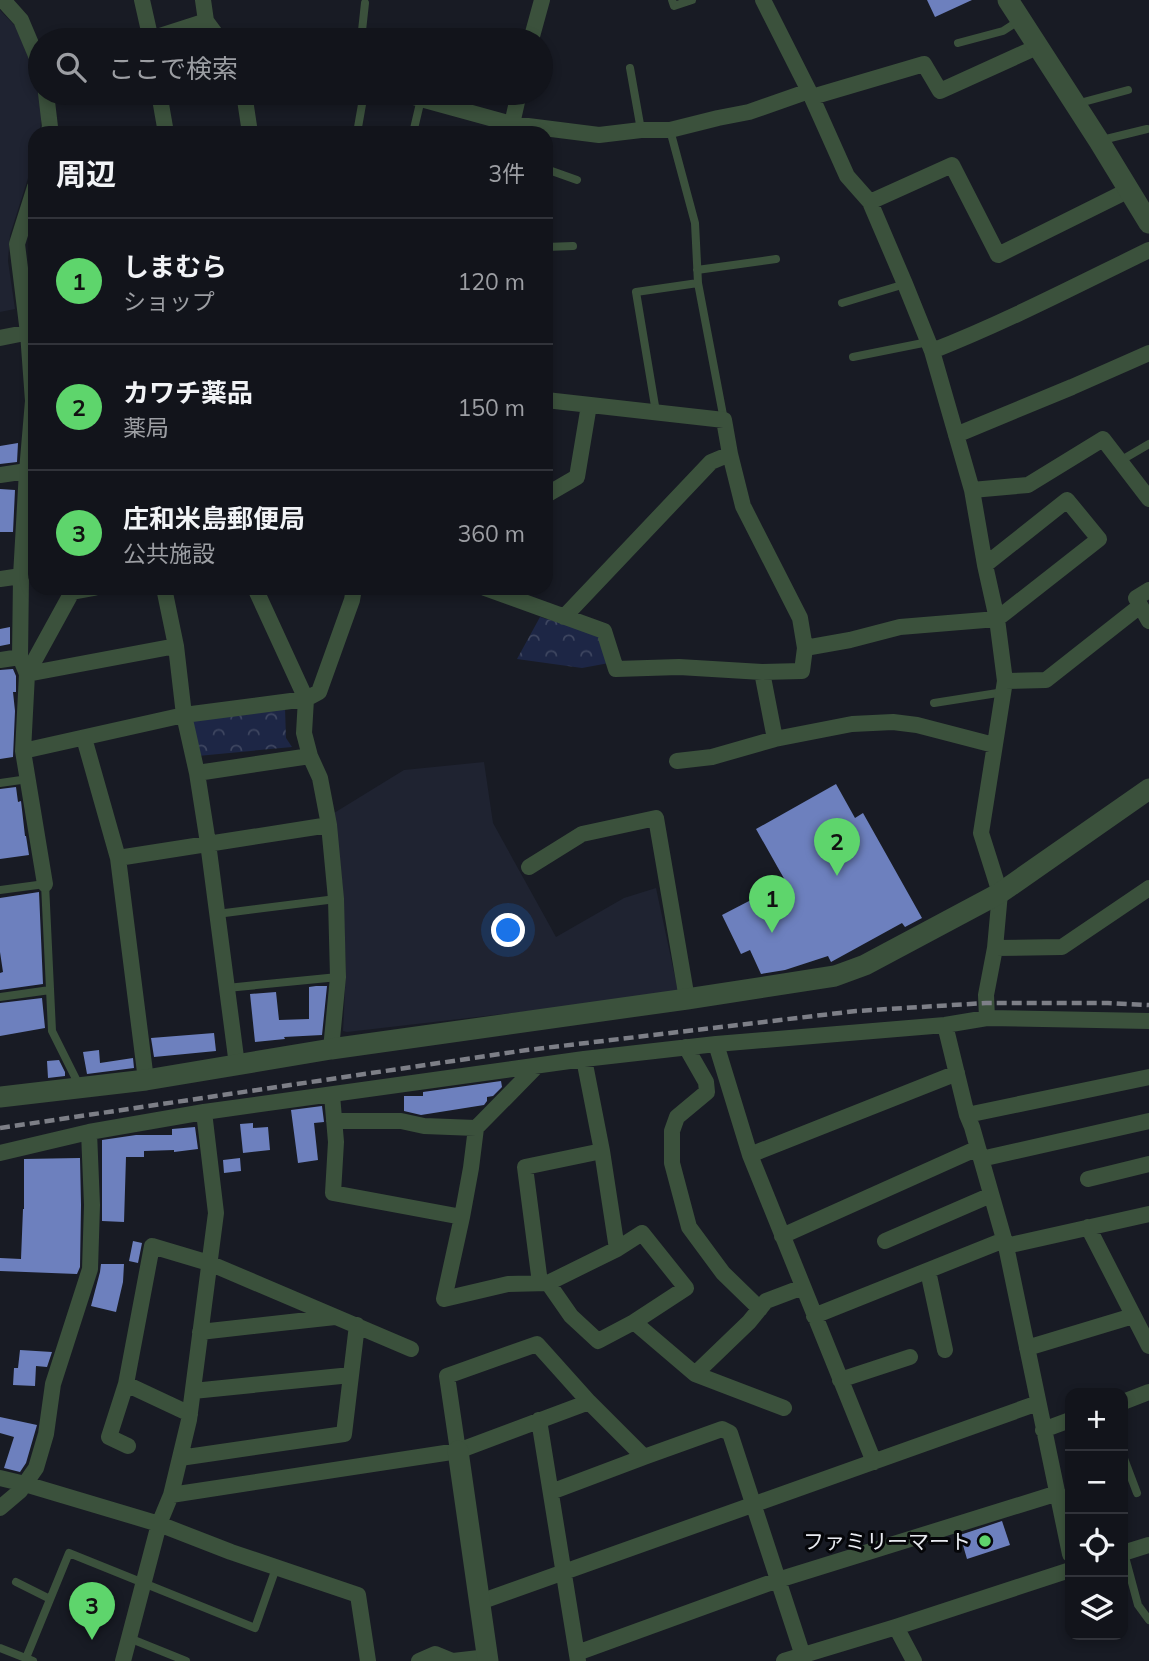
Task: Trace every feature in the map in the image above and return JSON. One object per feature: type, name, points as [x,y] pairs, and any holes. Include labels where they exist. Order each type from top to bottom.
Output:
[{"type":"street","points":[[3,0],[22,20],[28,35]]},
{"type":"street","points":[[142,0],[147,28]]},
{"type":"street","points":[[203,0],[206,21],[211,28]]},
{"type":"street","points":[[533,28],[542,0]]},
{"type":"street","points":[[763,0],[811,94],[847,176],[870,202],[905,284],[930,347],[972,490],[997,619],[1005,687],[981,833],[1000,893],[995,948],[986,995],[987,1018]]},
{"type":"street","points":[[1008,0],[1129,190],[1146,212]]},
{"type":"street","points":[[185,28],[206,21]]},
{"type":"street","points":[[553,131],[599,135],[640,130],[670,130],[749,112],[924,64],[940,91],[1037,47]]},
{"type":"street","points":[[47,105],[50,126]]},
{"type":"street","points":[[161,105],[165,126]]},
{"type":"street","points":[[246,105],[249,126]]},
{"type":"street","points":[[439,105],[503,126]]},
{"type":"street","points":[[510,126],[516,105]]},
{"type":"street","points":[[870,202],[952,166],[998,255],[1129,190]]},
{"type":"street","points":[[28,209],[17,244],[28,313]]},
{"type":"street","points":[[930,347],[1016,316],[1149,250]]},
{"type":"street","points":[[0,338],[28,333]]},
{"type":"street","points":[[956,435],[1149,353]]},
{"type":"street","points":[[507,595],[604,631],[616,668],[802,671],[804,648],[800,618],[743,506],[724,420],[553,401]]},
{"type":"street","points":[[553,491],[577,477],[589,405]]},
{"type":"street","points":[[972,490],[1028,485],[1103,439],[1149,499]]},
{"type":"street","points":[[564,617],[710,462],[730,454]]},
{"type":"street","points":[[27,674],[20,657],[21,576],[28,459]]},
{"type":"street","points":[[0,475],[27,471]]},
{"type":"street","points":[[804,648],[850,640],[900,626],[997,619],[1099,539],[1066,500],[985,565]]},
{"type":"street","points":[[0,579],[21,576]]},
{"type":"street","points":[[1149,590],[1136,598],[1149,621]]},
{"type":"street","points":[[45,884],[23,751],[27,674],[69,595]]},
{"type":"street","points":[[165,595],[208,843],[237,1065]]},
{"type":"street","points":[[258,595],[306,699],[304,733],[320,778],[329,825],[336,899],[338,977],[331,1049]]},
{"type":"street","points":[[23,751],[184,715],[306,699],[319,692],[353,595]]},
{"type":"street","points":[[1005,687],[1046,680],[1140,606]]},
{"type":"street","points":[[27,674],[176,646]]},
{"type":"street","points":[[0,660],[20,657]]},
{"type":"street","points":[[762,672],[775,739]]},
{"type":"street","points":[[677,761],[712,757],[775,739],[852,724],[892,722],[917,725],[995,746]]},
{"type":"street","points":[[84,738],[118,859],[146,1080]]},
{"type":"street","points":[[197,773],[310,756]]},
{"type":"street","points":[[0,1097],[146,1080],[331,1049],[835,976],[865,965],[1000,893],[1149,789]]},
{"type":"street","points":[[529,867],[582,834],[656,818],[687,999]]},
{"type":"street","points":[[118,859],[329,825]]},
{"type":"street","points":[[995,948],[1062,947],[1149,888]]},
{"type":"street","points":[[0,1153],[89,1132],[204,1112],[687,1047],[945,1025],[987,1018],[1149,1021]]},
{"type":"street","points":[[945,1025],[967,1115],[1005,1243],[1065,1529]]},
{"type":"street","points":[[716,1044],[750,1155],[874,1462]]},
{"type":"street","points":[[687,1047],[706,1082],[707,1092],[677,1117],[672,1131],[672,1163],[689,1227],[723,1273],[760,1309]]},
{"type":"street","points":[[584,1059],[617,1250]]},
{"type":"street","points":[[537,1066],[476,1128],[462,1217],[444,1300],[508,1284],[544,1283],[617,1250],[642,1233],[686,1288],[634,1322],[598,1341],[544,1283],[525,1167],[602,1152]]},
{"type":"street","points":[[750,1155],[957,1073]]},
{"type":"street","points":[[967,1115],[1149,1077]]},
{"type":"street","points":[[331,1095],[336,1142],[333,1193],[462,1217]]},
{"type":"street","points":[[123,1661],[159,1524],[171,1495],[190,1414],[216,1213],[204,1112]]},
{"type":"street","points":[[334,1121],[401,1121],[424,1126],[476,1128]]},
{"type":"street","points":[[782,1236],[979,1153],[1149,1121]]},
{"type":"street","points":[[0,1508],[20,1491],[36,1468],[46,1434],[53,1384],[89,1269],[92,1205],[89,1132]]},
{"type":"street","points":[[1088,1179],[1149,1164]]},
{"type":"street","points":[[885,1241],[991,1195]]},
{"type":"street","points":[[814,1316],[928,1270],[1005,1243],[1149,1214]]},
{"type":"street","points":[[1088,1227],[1148,1343]]},
{"type":"street","points":[[128,1446],[109,1437],[126,1384],[152,1247],[209,1263],[411,1349]]},
{"type":"street","points":[[928,1270],[945,1350]]},
{"type":"street","points":[[695,1374],[749,1322],[766,1301],[803,1287]]},
{"type":"street","points":[[1027,1349],[1133,1315]]},
{"type":"street","points":[[200,1332],[337,1317]]},
{"type":"street","points":[[634,1322],[695,1374],[784,1408]]},
{"type":"street","points":[[180,1458],[344,1434],[357,1325]]},
{"type":"street","points":[[419,1661],[435,1654],[453,1661],[488,1659],[447,1376],[537,1344],[589,1402],[644,1457]]},
{"type":"street","points":[[840,1380],[910,1357]]},
{"type":"street","points":[[193,1391],[351,1375]]},
{"type":"street","points":[[126,1384],[190,1414]]},
{"type":"street","points":[[1128,1400],[1149,1392]]},
{"type":"street","points":[[171,1495],[457,1451],[589,1402]]},
{"type":"street","points":[[480,1602],[1038,1403]]},
{"type":"street","points":[[539,1420],[578,1657],[778,1580],[1058,1493]]},
{"type":"street","points":[[1043,1430],[1065,1422]]},
{"type":"street","points":[[551,1492],[722,1429],[730,1433],[803,1656]]},
{"type":"street","points":[[0,1478],[159,1524],[231,1552],[358,1595],[368,1661]]},
{"type":"street","points":[[1128,1551],[1149,1545]]},
{"type":"street","points":[[784,1661],[1065,1572]]},
{"type":"street","points":[[896,1627],[915,1661]]},
{"type":"lane","points":[[672,0],[674,6],[692,0]]},
{"type":"lane","points":[[362,28],[365,3]]},
{"type":"lane","points":[[958,43],[1003,31],[1021,20]]},
{"type":"lane","points":[[630,68],[640,130]]},
{"type":"lane","points":[[1076,104],[1128,90]]},
{"type":"lane","points":[[358,126],[362,105]]},
{"type":"lane","points":[[415,126],[420,105]]},
{"type":"lane","points":[[1099,141],[1147,129]]},
{"type":"lane","points":[[670,130],[695,223],[698,283],[724,420]]},
{"type":"lane","points":[[553,171],[577,180]]},
{"type":"lane","points":[[553,247],[573,246]]},
{"type":"lane","points":[[697,270],[776,259]]},
{"type":"lane","points":[[656,412],[636,292],[698,283]]},
{"type":"lane","points":[[842,303],[905,284]]},
{"type":"lane","points":[[853,357],[930,347]]},
{"type":"lane","points":[[1120,461],[1149,444]]},
{"type":"lane","points":[[934,703],[1005,687]]},
{"type":"lane","points":[[0,783],[28,779]]},
{"type":"lane","points":[[0,890],[45,884],[52,1031],[80,1087]]},
{"type":"lane","points":[[217,914],[336,899]]},
{"type":"lane","points":[[227,988],[338,977]]},
{"type":"lane","points":[[0,997],[50,990]]},
{"type":"lane","points":[[1128,1469],[1137,1493]]},
{"type":"lane","points":[[0,1648],[29,1660],[69,1553],[255,1628],[276,1568]]},
{"type":"lane","points":[[1128,1570],[1138,1605],[1149,1620]]},
{"type":"lane","points":[[16,1582],[50,1599]]},
{"type":"lane","points":[[129,1638],[186,1661]]},
{"type":"shaded area","points":[[0,10],[17,28],[28,55],[28,105],[41,105],[42,110],[41,126],[28,126],[28,178],[10,235],[8,261],[15,309],[0,312]]},
{"type":"shaded area","points":[[484,762],[493,823],[556,937],[624,898],[656,888],[678,991],[668,995],[343,1031],[346,968],[342,881],[334,813],[404,770]]},
{"type":"green space","points":[[540,617],[601,635],[609,663],[582,668],[517,659]]},
{"type":"green space","points":[[285,708],[286,738],[292,747],[187,757],[182,721]]},
{"type":"building","points":[[927,0],[972,0],[935,17]]},
{"type":"building","points":[[18,443],[17,462],[0,464],[0,446]]},
{"type":"building","points":[[0,489],[15,490],[13,532],[0,532]]},
{"type":"building","points":[[10,627],[10,644],[0,646],[0,629]]},
{"type":"building","points":[[13,669],[16,692],[13,692],[13,757],[0,759],[0,670]]},
{"type":"building","points":[[836,784],[855,818],[863,813],[922,918],[905,927],[902,923],[831,962],[828,956],[785,970],[761,974],[750,950],[741,954],[722,915],[786,882],[756,829]]},
{"type":"building","points":[[16,787],[18,802],[21,801],[29,855],[0,859],[0,789]]},
{"type":"building","points":[[39,892],[43,984],[0,990],[0,973],[3,972],[0,952],[0,898]]},
{"type":"building","points":[[327,986],[322,1035],[255,1042],[250,994],[276,992],[279,1020],[309,1019],[309,987]]},
{"type":"building","points":[[42,998],[45,1028],[0,1036],[0,1003]]},
{"type":"building","points":[[214,1033],[216,1051],[154,1057],[151,1038]]},
{"type":"building","points":[[99,1050],[100,1063],[133,1058],[134,1068],[87,1074],[83,1052]]},
{"type":"building","points":[[59,1060],[65,1076],[48,1078],[47,1061]]},
{"type":"building","points":[[501,1081],[502,1087],[493,1096],[487,1097],[484,1105],[421,1115],[404,1111],[404,1096],[423,1096],[423,1092]]},
{"type":"building","points":[[322,1106],[324,1122],[314,1123],[318,1160],[298,1163],[291,1110]]},
{"type":"building","points":[[253,1123],[253,1128],[268,1127],[270,1150],[243,1153],[240,1124]]},
{"type":"building","points":[[195,1127],[198,1149],[174,1152],[144,1151],[144,1157],[126,1157],[124,1222],[102,1221],[102,1140],[136,1135],[172,1135],[172,1129]]},
{"type":"building","points":[[80,1158],[80,1267],[77,1274],[0,1271],[0,1258],[21,1259],[24,1159]]},
{"type":"building","points":[[240,1158],[241,1171],[224,1173],[223,1160]]},
{"type":"building","points":[[133,1241],[142,1243],[138,1263],[129,1261]]},
{"type":"building","points":[[101,1264],[124,1264],[116,1312],[91,1306]]},
{"type":"building","points":[[20,1350],[52,1352],[47,1367],[36,1366],[35,1386],[13,1385],[14,1368],[18,1368]]},
{"type":"building","points":[[0,1417],[37,1425],[26,1463],[20,1472],[4,1468],[14,1437],[0,1433]]},
{"type":"building","points":[[1002,1521],[1010,1545],[967,1559],[960,1535]]},
{"type":"railway","points":[[0,1128],[527,1050],[856,1011],[986,1003],[1149,1005]]},
{"type":"place","name":"カワチ薬品","points":[[837,876]]},
{"type":"place","name":"しまむら","points":[[772,933]]},
{"type":"place","name":"ファミリーマート","points":[[985,1541]]},
{"type":"place","name":"庄和米島郵便局","points":[[92,1640]]}]
